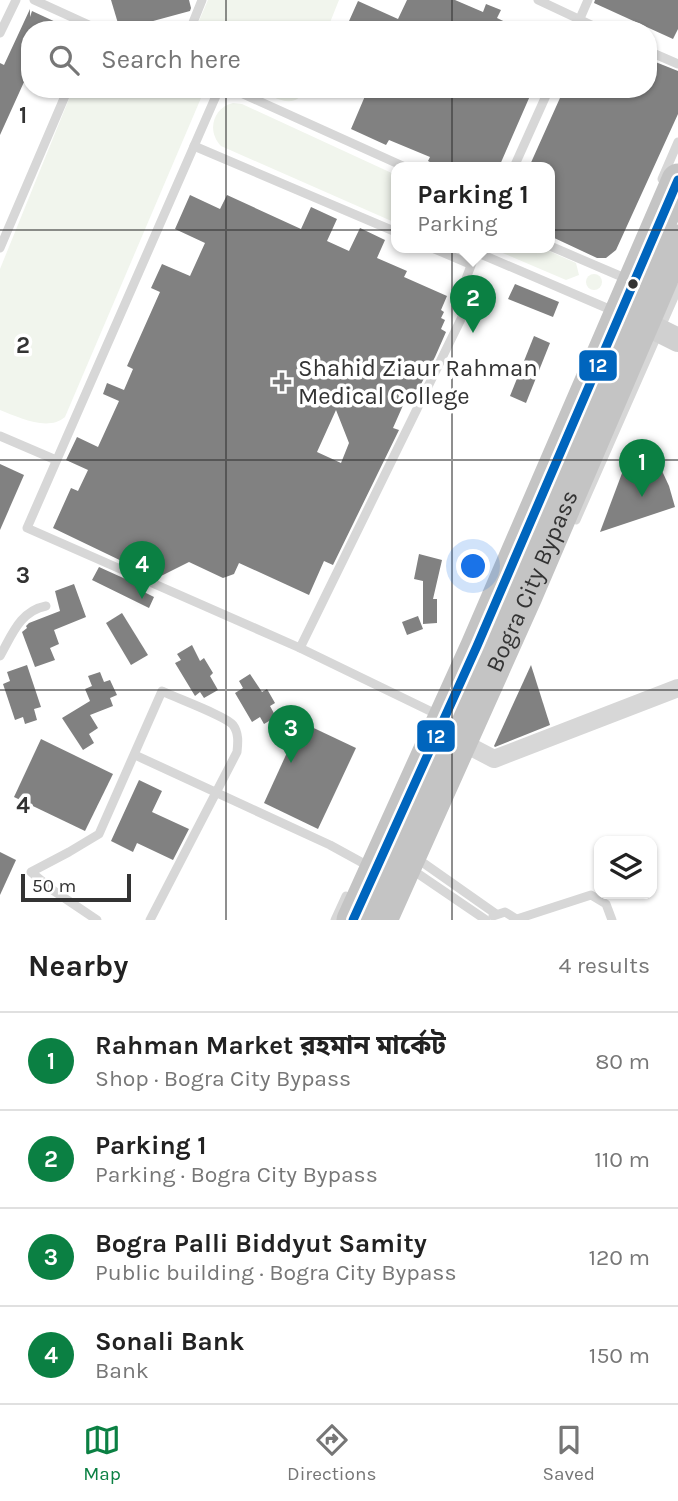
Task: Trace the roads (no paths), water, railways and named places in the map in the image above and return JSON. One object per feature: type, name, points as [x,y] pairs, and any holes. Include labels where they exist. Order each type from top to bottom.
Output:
[{"type":"highway","name":"Bogra City Bypass","points":[[353,920],[482,634],[668,184]]},
{"type":"highway","name":"Bogra City Bypass","points":[[380,920],[531,584],[678,241]]},
{"type":"street","points":[[473,748],[494,759],[678,688]]},
{"type":"lane","points":[[0,33],[16,0]]},
{"type":"lane","points":[[34,0],[79,21]]},
{"type":"lane","points":[[194,21],[202,0]]},
{"type":"lane","points":[[538,0],[580,20],[588,0]]},
{"type":"lane","points":[[657,55],[678,64]]},
{"type":"lane","points":[[0,248],[64,98]]},
{"type":"lane","points":[[215,98],[27,528],[300,648],[430,710]]},
{"type":"lane","points":[[252,98],[394,162]]},
{"type":"lane","points":[[516,162],[544,98]]},
{"type":"lane","points":[[668,184],[678,142]]},
{"type":"lane","points":[[194,146],[391,230]]},
{"type":"lane","points":[[555,248],[620,276]]},
{"type":"lane","points":[[444,253],[470,264]]},
{"type":"lane","points":[[300,648],[462,317],[464,284],[475,253]]},
{"type":"lane","points":[[486,253],[669,335]]},
{"type":"lane","points":[[615,287],[625,264]]},
{"type":"lane","points":[[570,533],[669,335],[678,288]]},
{"type":"lane","points":[[601,320],[611,297]]},
{"type":"lane","points":[[0,436],[56,460]]},
{"type":"lane","points":[[0,656],[21,620],[31,611],[46,606]]},
{"type":"lane","points":[[97,920],[54,891],[32,872],[99,834],[162,691],[234,726],[238,743],[237,752],[150,920]]},
{"type":"lane","points":[[425,723],[435,700]]},
{"type":"lane","points":[[135,755],[361,862]]},
{"type":"lane","points":[[356,874],[367,849]]},
{"type":"lane","points":[[412,885],[428,850]]},
{"type":"lane","points":[[422,862],[490,918]]},
{"type":"lane","points":[[417,873],[490,918],[510,913],[517,920],[591,895],[606,904],[612,920]]},
{"type":"lane","points":[[335,920],[351,885]]},
{"type":"place","name":"Parking 1","points":[[473,333]]},
{"type":"place","name":"Shahid Ziaur Rahman Medical College","points":[[282,382]]},
{"type":"place","name":"Rahman Market রহমান মার্কেট","points":[[642,497]]},
{"type":"place","name":"Sonali Bank","points":[[142,599]]},
{"type":"place","name":"Bogra Palli Biddyut Samity","points":[[291,763]]}]
